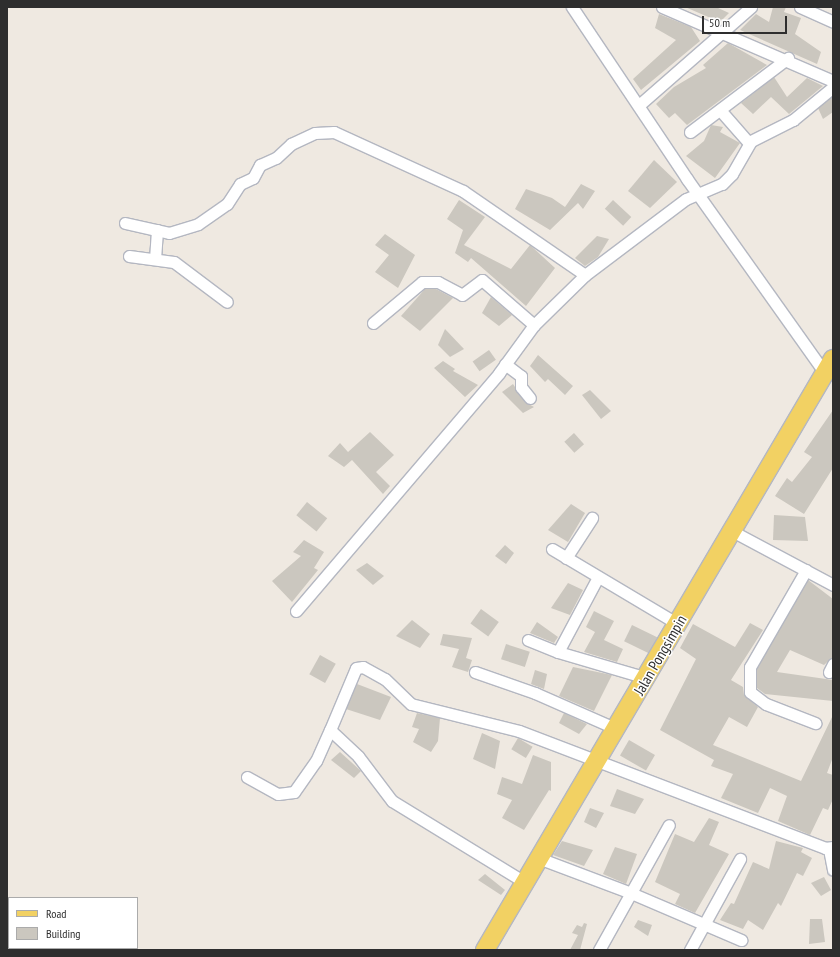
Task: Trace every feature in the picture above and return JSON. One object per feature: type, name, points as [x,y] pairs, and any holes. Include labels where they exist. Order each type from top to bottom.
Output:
[{"type":"main road","name":"Jalan Pongsimpin","points":[[486,950],[541,859],[829,366]]},
{"type":"street","points":[[572,7],[697,192],[829,366]]},
{"type":"street","points":[[662,7],[788,58],[833,80]]},
{"type":"street","points":[[639,106],[726,32],[751,7]]},
{"type":"street","points":[[800,7],[833,22]]},
{"type":"street","points":[[690,132],[788,58]]},
{"type":"street","points":[[296,610],[505,364],[534,325],[585,275],[697,192],[729,178],[749,143],[793,120],[833,87]]},
{"type":"street","points":[[720,110],[749,143]]},
{"type":"street","points":[[124,223],[174,232],[198,224],[227,204],[238,186],[253,178],[260,165],[275,159],[291,144],[315,133],[334,132],[463,191],[585,275]]},
{"type":"street","points":[[155,259],[157,230]]},
{"type":"street","points":[[129,256],[174,262],[227,302]]},
{"type":"street","points":[[373,323],[422,282],[438,282],[462,295],[482,280],[534,325]]},
{"type":"street","points":[[505,364],[521,376],[521,387],[530,398]]},
{"type":"street","points":[[566,558],[592,518]]},
{"type":"street","points":[[732,532],[833,585]]},
{"type":"street","points":[[552,549],[678,624]]},
{"type":"street","points":[[806,570],[750,667],[750,692],[766,704],[815,723]]},
{"type":"street","points":[[558,652],[598,577]]},
{"type":"street","points":[[528,640],[558,652],[646,678]]},
{"type":"street","points":[[248,777],[278,794],[294,792],[316,761],[330,730],[352,672],[363,667],[385,679],[411,704],[519,731],[597,762],[831,848],[833,870]]},
{"type":"street","points":[[475,672],[535,692],[617,729]]},
{"type":"street","points":[[330,730],[358,756],[392,801],[526,883]]},
{"type":"street","points":[[598,950],[669,826]]},
{"type":"street","points":[[541,859],[631,892],[741,940]]},
{"type":"street","points":[[690,950],[740,859]]},
{"type":"building","points":[[685,7],[716,7],[729,13],[720,22]]},
{"type":"building","points":[[773,7],[786,7],[784,12],[801,18],[795,34],[821,52],[817,64],[740,30],[756,14],[769,22]]},
{"type":"building","points":[[659,14],[691,27],[700,41],[641,90],[633,79],[676,40],[655,28]]},
{"type":"building","points":[[728,43],[767,65],[687,125],[675,113],[669,118],[656,104],[674,87],[706,68],[703,65]]},
{"type":"building","points":[[774,77],[787,97],[807,78],[823,86],[789,114],[771,97],[753,114],[741,103]]},
{"type":"building","points":[[833,96],[833,112],[823,119],[818,108]]},
{"type":"building","points":[[711,125],[723,127],[720,132],[740,143],[715,178],[686,156],[704,141]]},
{"type":"building","points":[[654,160],[677,182],[650,208],[628,191]]},
{"type":"building","points":[[581,184],[595,191],[583,209],[578,203],[550,230],[515,209],[526,189],[552,198],[565,207]]},
{"type":"building","points":[[459,200],[485,217],[464,245],[511,269],[530,245],[555,268],[526,306],[471,258],[468,262],[455,253],[463,230],[447,219]]},
{"type":"building","points":[[613,200],[631,217],[623,226],[605,209]]},
{"type":"building","points":[[385,234],[415,255],[398,288],[375,272],[389,255],[375,245]]},
{"type":"building","points":[[597,236],[609,239],[598,257],[585,266],[575,258]]},
{"type":"building","points":[[425,289],[436,289],[453,298],[420,331],[401,316]]},
{"type":"building","points":[[491,297],[512,315],[499,326],[482,313]]},
{"type":"building","points":[[445,329],[464,349],[450,357],[438,345]]},
{"type":"building","points":[[489,350],[496,360],[479,371],[473,361]]},
{"type":"building","points":[[538,355],[573,386],[565,395],[548,379],[545,382],[530,366]]},
{"type":"building","points":[[443,361],[455,369],[453,371],[478,385],[465,397],[434,368]]},
{"type":"building","points":[[513,384],[525,402],[534,407],[523,413],[502,392]]},
{"type":"building","points":[[590,390],[611,411],[601,419],[582,395]]},
{"type":"building","points":[[833,410],[833,468],[804,514],[775,496],[787,478],[792,482],[812,457],[804,452]]},
{"type":"building","points":[[370,432],[394,455],[376,472],[390,486],[383,494],[352,460],[344,467],[328,456],[340,443],[348,452]]},
{"type":"building","points":[[574,433],[584,444],[574,453],[564,442]]},
{"type":"building","points":[[307,502],[327,518],[317,532],[296,515]]},
{"type":"building","points":[[571,504],[585,513],[568,542],[548,530]]},
{"type":"building","points":[[774,515],[805,517],[808,541],[773,540]]},
{"type":"building","points":[[304,540],[324,552],[314,568],[318,570],[292,602],[272,581],[301,556],[293,552]]},
{"type":"building","points":[[505,545],[514,553],[506,564],[495,556]]},
{"type":"building","points":[[367,563],[384,576],[373,585],[356,570]]},
{"type":"building","points":[[808,580],[833,599],[833,657],[824,665],[790,650],[777,672],[833,680],[833,701],[765,694],[757,688],[757,669]]},
{"type":"building","points":[[568,583],[583,590],[570,615],[551,608]]},
{"type":"building","points":[[481,609],[499,622],[488,636],[470,624]]},
{"type":"building","points":[[594,611],[614,621],[604,640],[623,649],[617,662],[584,652],[595,632],[586,627]]},
{"type":"building","points":[[412,620],[430,634],[420,648],[396,636]]},
{"type":"building","points":[[537,622],[558,637],[554,643],[530,633]]},
{"type":"building","points":[[750,623],[763,630],[731,680],[743,687],[744,695],[758,707],[747,727],[729,717],[713,745],[801,781],[833,715],[833,757],[827,773],[833,775],[833,799],[828,810],[823,808],[810,835],[778,821],[787,796],[770,788],[758,813],[721,798],[733,774],[711,766],[714,760],[660,730],[696,659],[680,648],[693,624],[735,647]]},
{"type":"building","points":[[632,625],[657,637],[649,653],[624,641]]},
{"type":"building","points":[[443,634],[472,638],[466,658],[472,660],[468,672],[452,667],[459,649],[440,645]]},
{"type":"building","points":[[506,644],[530,652],[525,667],[501,659]]},
{"type":"building","points":[[320,655],[336,664],[325,683],[309,674]]},
{"type":"building","points":[[573,667],[612,675],[594,711],[559,696]]},
{"type":"building","points":[[535,670],[547,674],[544,689],[531,684]]},
{"type":"building","points":[[357,684],[391,697],[380,720],[346,709]]},
{"type":"building","points":[[417,713],[440,718],[438,741],[431,752],[413,742],[419,729],[412,727]]},
{"type":"building","points":[[564,713],[587,724],[579,734],[559,723]]},
{"type":"building","points":[[482,733],[500,741],[495,769],[473,759]]},
{"type":"building","points":[[518,738],[533,747],[526,758],[511,749]]},
{"type":"building","points":[[629,740],[655,755],[646,771],[620,756]]},
{"type":"building","points":[[340,752],[361,771],[354,778],[331,760]]},
{"type":"building","points":[[533,755],[551,762],[551,791],[549,790],[524,830],[502,818],[512,800],[497,794],[502,777],[522,784]]},
{"type":"building","points":[[617,789],[644,799],[635,814],[610,806]]},
{"type":"building","points":[[590,808],[604,813],[596,828],[584,822]]},
{"type":"building","points":[[709,818],[719,822],[709,845],[729,854],[695,913],[675,904],[680,894],[655,882],[675,834],[694,842]]},
{"type":"building","points":[[562,841],[593,850],[584,866],[553,855]]},
{"type":"building","points":[[776,841],[803,848],[801,852],[812,858],[803,876],[797,873],[781,906],[778,903],[763,930],[748,920],[743,929],[720,920],[731,903],[734,904],[753,862],[769,869]]},
{"type":"building","points":[[615,847],[637,854],[626,884],[603,874]]},
{"type":"building","points":[[485,874],[505,890],[501,895],[478,880]]},
{"type":"building","points":[[824,877],[831,890],[821,896],[811,883]]},
{"type":"building","points":[[810,919],[822,919],[825,942],[809,944]]},
{"type":"building","points":[[638,920],[652,925],[648,936],[634,927]]},
{"type":"building","points":[[584,923],[587,924],[580,950],[570,950],[578,935],[572,933],[577,925],[582,927]]}]
